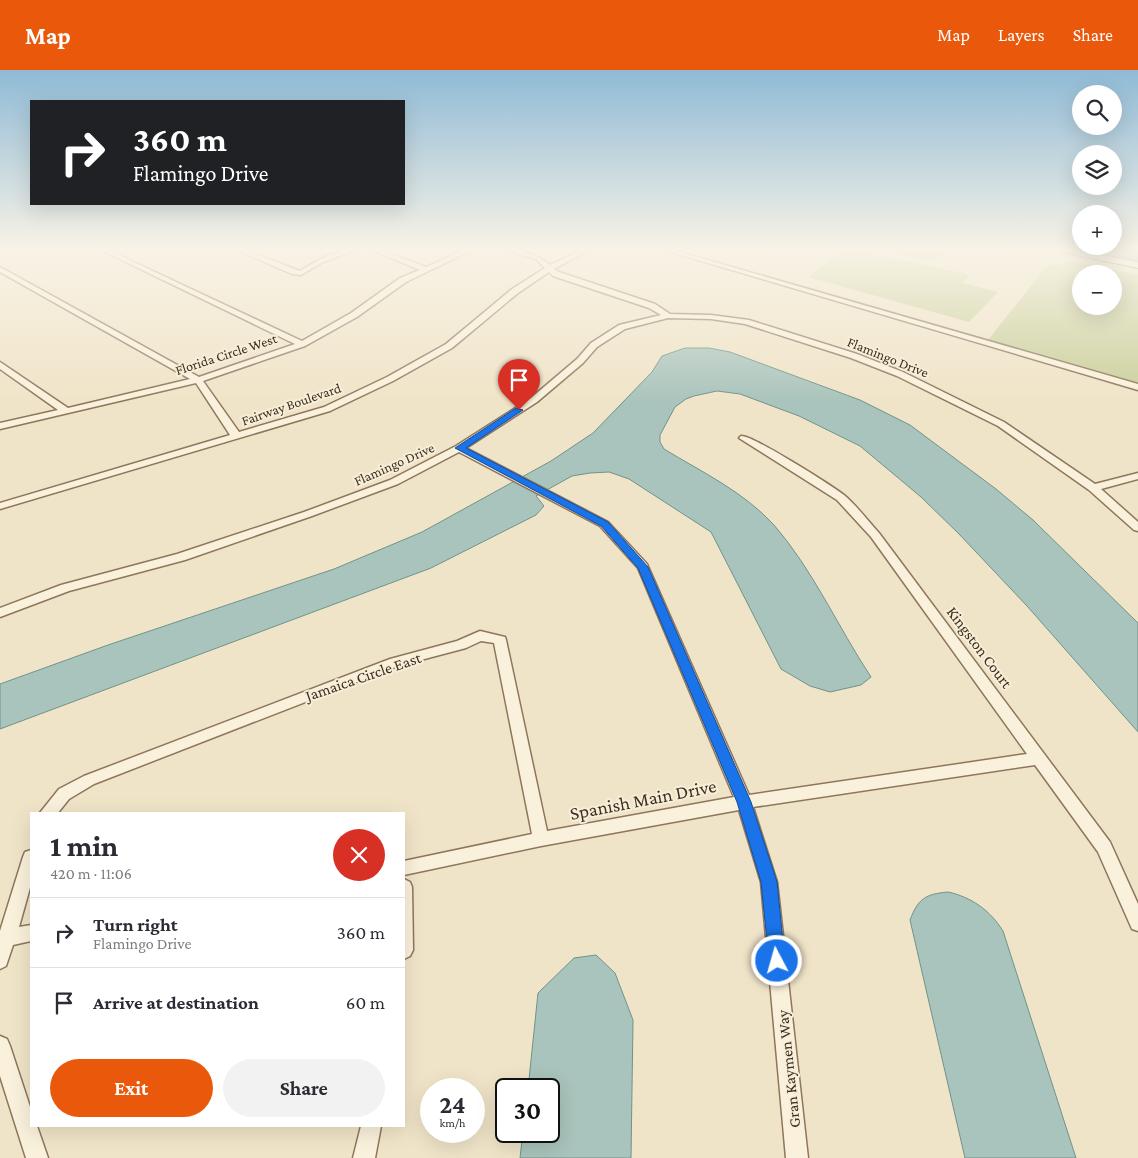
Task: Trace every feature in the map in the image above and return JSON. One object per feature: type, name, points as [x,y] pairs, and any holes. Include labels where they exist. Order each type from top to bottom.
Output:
[{"type":"street","points":[[55,301],[198,380],[237,437]]},
{"type":"street","points":[[211,301],[302,344]]},
{"type":"street","name":"Florida Circle West","points":[[0,426],[198,380],[302,344],[354,315],[374,301]]},
{"type":"street","name":"Fairway Boulevard","points":[[0,506],[327,410],[390,379],[449,346],[503,301]]},
{"type":"street","points":[[636,301],[652,306],[668,316]]},
{"type":"street","points":[[840,301],[1138,388]]},
{"type":"street","name":"Flamingo Drive","points":[[0,612],[65,588],[181,557],[308,514],[394,482],[459,448],[534,400],[580,361],[594,345],[622,327],[668,316],[711,317],[746,322],[854,356],[900,374],[1001,424],[1093,488],[1138,528]]},
{"type":"street","points":[[0,365],[65,410]]},
{"type":"street","name":"Kingston Court","points":[[744,438],[762,447],[841,498],[874,534],[1104,847],[1138,923]]},
{"type":"street","name":"Gran Kaymen Way","points":[[459,448],[604,524],[643,567],[744,802],[769,882],[797,1158]]},
{"type":"street","points":[[1093,488],[1138,476]]},
{"type":"street","name":"Jamaica Circle East","points":[[50,812],[64,794],[89,780],[395,662],[461,646],[480,636],[500,640],[541,839]]},
{"type":"street","name":"Spanish Main Drive","points":[[405,868],[541,839],[744,802],[1040,758]]},
{"type":"street","points":[[0,960],[3,938],[30,860]]},
{"type":"street","points":[[3,938],[30,933]]},
{"type":"street","points":[[0,1046],[37,1158]]},
{"type":"street","points":[[364,1158],[370,1127]]},
{"type":"green space","points":[[893,301],[990,301],[969,322]]},
{"type":"green space","points":[[1019,301],[1072,301],[1072,315],[1122,315],[1122,301],[1138,301],[1138,384],[988,340]]},
{"type":"water","points":[[685,348],[709,348],[730,352],[860,400],[910,425],[996,489],[1033,520],[1138,623],[1138,732],[1027,606],[959,534],[921,497],[860,446],[799,416],[740,394],[717,391],[686,399],[675,407],[660,435],[660,442],[664,449],[708,474],[750,502],[774,525],[801,561],[871,677],[861,685],[830,692],[810,686],[781,669],[711,532],[629,479],[609,472],[572,476],[536,496],[544,506],[536,515],[431,568],[0,729],[0,684],[108,645],[334,569],[422,532],[551,461],[593,433],[652,372],[662,356]]},
{"type":"water","points":[[948,892],[972,901],[986,911],[1003,931],[1076,1158],[965,1158],[910,920],[919,902],[923,899],[933,894]]},
{"type":"water","points":[[596,955],[615,973],[633,1020],[631,1158],[520,1158],[522,1143],[560,1143],[560,1078],[529,1078],[538,993],[574,958]]},
{"type":"route","points":[[519,410],[459,448],[604,524],[643,567],[744,802],[769,882],[777,961]]}]
